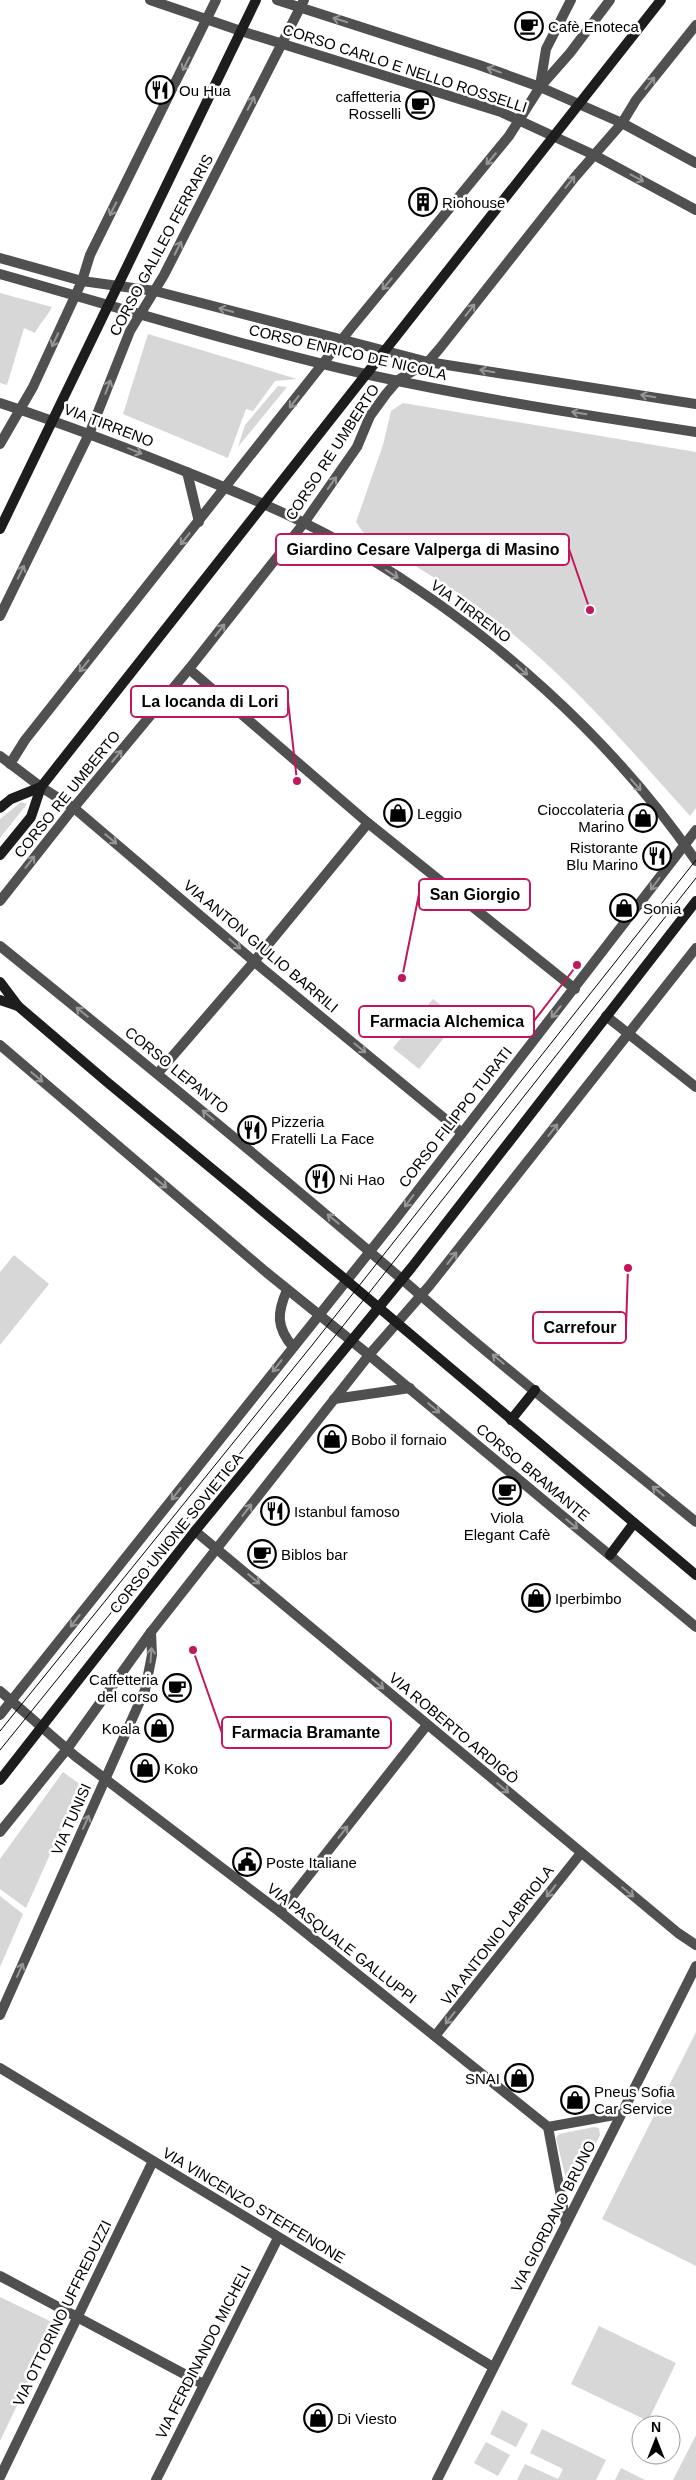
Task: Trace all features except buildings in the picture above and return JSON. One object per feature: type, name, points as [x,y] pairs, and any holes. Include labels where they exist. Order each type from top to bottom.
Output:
[{"type":"main road","name":"CORSO GALILEO FERRARIS","points":[[0,529],[256,0]]},
{"type":"main road","name":"CORSO RE UMBERTO","points":[[41,787],[661,0]]},
{"type":"main road","points":[[0,808],[11,799],[41,787]]},
{"type":"main road","points":[[0,856],[31,817],[41,787]]},
{"type":"main road","points":[[0,982],[18,1006],[378,1307],[696,902]]},
{"type":"main road","points":[[0,1000],[18,1006]]},
{"type":"main road","name":"CORSO BRAMANTE","points":[[378,1307],[696,1575]]},
{"type":"main road","name":"CORSO UNIONE SOVIETICA","points":[[0,1780],[195,1531],[378,1307]]},
{"type":"main road","points":[[511,1420],[536,1390]]},
{"type":"main road","points":[[610,1555],[634,1523]]},
{"type":"street","name":"CORSO CARLO E NELLO ROSSELLI","points":[[150,0],[281,44],[483,107],[521,121],[594,155],[696,210]]},
{"type":"street","points":[[0,444],[19,408],[33,387],[82,281],[90,255],[216,0]]},
{"type":"street","name":"CORSO CARLO E NELLO ROSSELLI","points":[[277,0],[302,4],[540,86],[622,123],[696,163]]},
{"type":"street","points":[[540,86],[546,49],[570,0]]},
{"type":"street","points":[[10,764],[25,740],[341,341],[521,121],[540,86],[570,53],[610,0]]},
{"type":"street","name":"CORSO GALILEO FERRARIS","points":[[0,616],[90,432],[130,331],[155,291],[302,4]]},
{"type":"street","name":"CORSO RE UMBERTO","points":[[0,900],[190,669],[304,523],[357,447],[370,416],[398,380],[428,362],[594,155],[622,123],[636,100],[696,24]]},
{"type":"street","name":"CORSO ENRICO DE NICOLA","points":[[0,258],[82,281],[155,291],[341,341],[428,362],[696,404]]},
{"type":"street","name":"CORSO ENRICO DE NICOLA","points":[[0,274],[140,315],[366,374],[696,432]]},
{"type":"street","name":"VIA TIRRENO","points":[[0,403],[90,432],[265,504],[362,554],[431,599],[504,654],[572,715],[634,783],[696,861]]},
{"type":"street","points":[[187,472],[199,522]]},
{"type":"street","points":[[190,669],[368,823],[575,989]]},
{"type":"street","name":"VIA ANTON GIULIO BARRILI","points":[[0,756],[41,787],[74,808],[255,962],[461,1132]]},
{"type":"street","points":[[158,1073],[255,962],[368,823]]},
{"type":"street","name":"CORSO FILIPPO TURATI","points":[[347,1280],[461,1132],[575,989],[696,830]]},
{"type":"street","name":"CORSO LEPANTO","points":[[0,946],[158,1073],[401,1279]]},
{"type":"street","points":[[0,1832],[68,1749],[150,1632],[216,1548],[369,1355],[421,1296],[696,948]]},
{"type":"street","points":[[606,1016],[630,1033],[696,1087]]},
{"type":"street","points":[[0,1045],[287,1290],[351,1341]]},
{"type":"street","points":[[401,1279],[696,1522]]},
{"type":"street","name":"CORSO UNIONE SOVIETICA","points":[[0,1715],[347,1280]]},
{"type":"street","points":[[287,1290],[280,1312],[280,1326],[282,1334],[292,1347]]},
{"type":"street","name":"CORSO BRAMANTE","points":[[351,1341],[696,1627]]},
{"type":"street","points":[[334,1400],[410,1388]]},
{"type":"street","name":"VIA ROBERTO ARDIGÒ","points":[[195,1531],[581,1853],[678,1933],[696,1945]]},
{"type":"street","name":"VIA TUNISI","points":[[0,2015],[145,1690],[152,1655],[150,1632]]},
{"type":"street","name":"VIA PASQUALE GALLUPPI","points":[[0,1691],[68,1749],[280,1912],[548,2127]]},
{"type":"street","points":[[280,1912],[427,1725]]},
{"type":"street","name":"VIA ANTONIO LABRIOLA","points":[[436,2036],[581,1853]]},
{"type":"street","name":"VIA GIORDANO BRUNO","points":[[437,2480],[696,1966]]},
{"type":"street","name":"VIA VINCENZO STEFFENONE","points":[[0,2068],[493,2367]]},
{"type":"street","points":[[566,2223],[548,2127],[620,2114]]},
{"type":"street","name":"VIA OTTORINO UFFREDUZZI","points":[[0,2478],[76,2317],[153,2161]]},
{"type":"street","name":"VIA FERDINANDO MICHELI","points":[[156,2480],[278,2238]]},
{"type":"street","points":[[0,2276],[203,2384]]},
{"type":"shaded area","points":[[0,293],[52,307],[35,333],[24,328],[7,385],[0,383]]},
{"type":"shaded area","points":[[148,334],[297,379],[275,381],[253,411],[246,409],[228,458],[123,414]]},
{"type":"shaded area","points":[[278,386],[287,387],[238,447],[245,425]]},
{"type":"shaded area","points":[[403,403],[696,452],[696,808],[690,816],[598,715],[524,644],[482,609],[362,531],[356,522],[383,445],[391,411]]},
{"type":"shaded area","points":[[21,802],[27,804],[0,838],[0,819]]},
{"type":"shaded area","points":[[433,999],[459,1019],[419,1069],[393,1048]]},
{"type":"shaded area","points":[[14,1255],[49,1284],[0,1345],[0,1272]]},
{"type":"shaded area","points":[[63,1772],[81,1785],[26,1908],[0,1889],[0,1859]]},
{"type":"shaded area","points":[[0,1896],[23,1914],[0,1967]]},
{"type":"shaded area","points":[[696,2032],[696,2266],[602,2219]]},
{"type":"shaded area","points":[[594,2127],[599,2128],[600,2135],[575,2186],[568,2187],[556,2138],[559,2134]]},
{"type":"shaded area","points":[[0,2297],[56,2324],[0,2441]]},
{"type":"shaded area","points":[[599,2326],[676,2363],[651,2415],[636,2415],[571,2384]]},
{"type":"shaded area","points":[[502,2410],[528,2424],[516,2447],[490,2434]]},
{"type":"shaded area","points":[[542,2429],[606,2460],[596,2480],[517,2480],[525,2464],[558,2479],[563,2469],[530,2453]]},
{"type":"shaded area","points":[[696,2435],[696,2480],[673,2480]]},
{"type":"shaded area","points":[[486,2442],[510,2455],[498,2476],[474,2463]]},
{"type":"shaded area","points":[[621,2468],[645,2480],[615,2480]]},
{"type":"tram line","points":[[0,1731],[313,1344],[696,860]]},
{"type":"tram line","points":[[0,1750],[339,1331],[696,878]]},
{"type":"place","name":"Cafè Enoteca","points":[[529,26]]},
{"type":"place","name":"Ou Hua","points":[[160,90]]},
{"type":"place","name":"caffetteria Rosselli","points":[[420,105]]},
{"type":"place","name":"Riohouse","points":[[423,202]]},
{"type":"place","name":"Giardino Cesare Valperga di Masino","points":[[590,610]]},
{"type":"place","name":"La locanda di Lori","points":[[297,781]]},
{"type":"place","name":"Leggio","points":[[398,813]]},
{"type":"place","name":"Cioccolateria Marino","points":[[643,818]]},
{"type":"place","name":"Ristorante Blu Marino","points":[[657,856]]},
{"type":"place","name":"Sonia","points":[[624,908]]},
{"type":"place","name":"Farmacia Alchemica","points":[[577,965]]},
{"type":"place","name":"San Giorgio","points":[[402,978]]},
{"type":"place","name":"Pizzeria Fratelli La Face","points":[[252,1130]]},
{"type":"place","name":"Ni Hao","points":[[320,1179]]},
{"type":"place","name":"Carrefour","points":[[628,1268]]},
{"type":"place","name":"Bobo il fornaio","points":[[332,1439]]},
{"type":"place","name":"Viola Elegant Cafè","points":[[507,1491]]},
{"type":"place","name":"Istanbul famoso","points":[[275,1511]]},
{"type":"place","name":"Biblos bar","points":[[262,1554]]},
{"type":"place","name":"Iperbimbo","points":[[536,1598]]},
{"type":"place","name":"Farmacia Bramante","points":[[193,1650]]},
{"type":"place","name":"Caffetteria del corso","points":[[177,1688]]},
{"type":"place","name":"Koala","points":[[159,1728]]},
{"type":"place","name":"Koko","points":[[145,1768]]},
{"type":"place","name":"Poste Italiane","points":[[247,1862]]},
{"type":"place","name":"SNAI","points":[[519,2078]]},
{"type":"place","name":"Pneus Sofia Car Service","points":[[575,2100]]},
{"type":"place","name":"Di Viesto","points":[[318,2418]]}]
